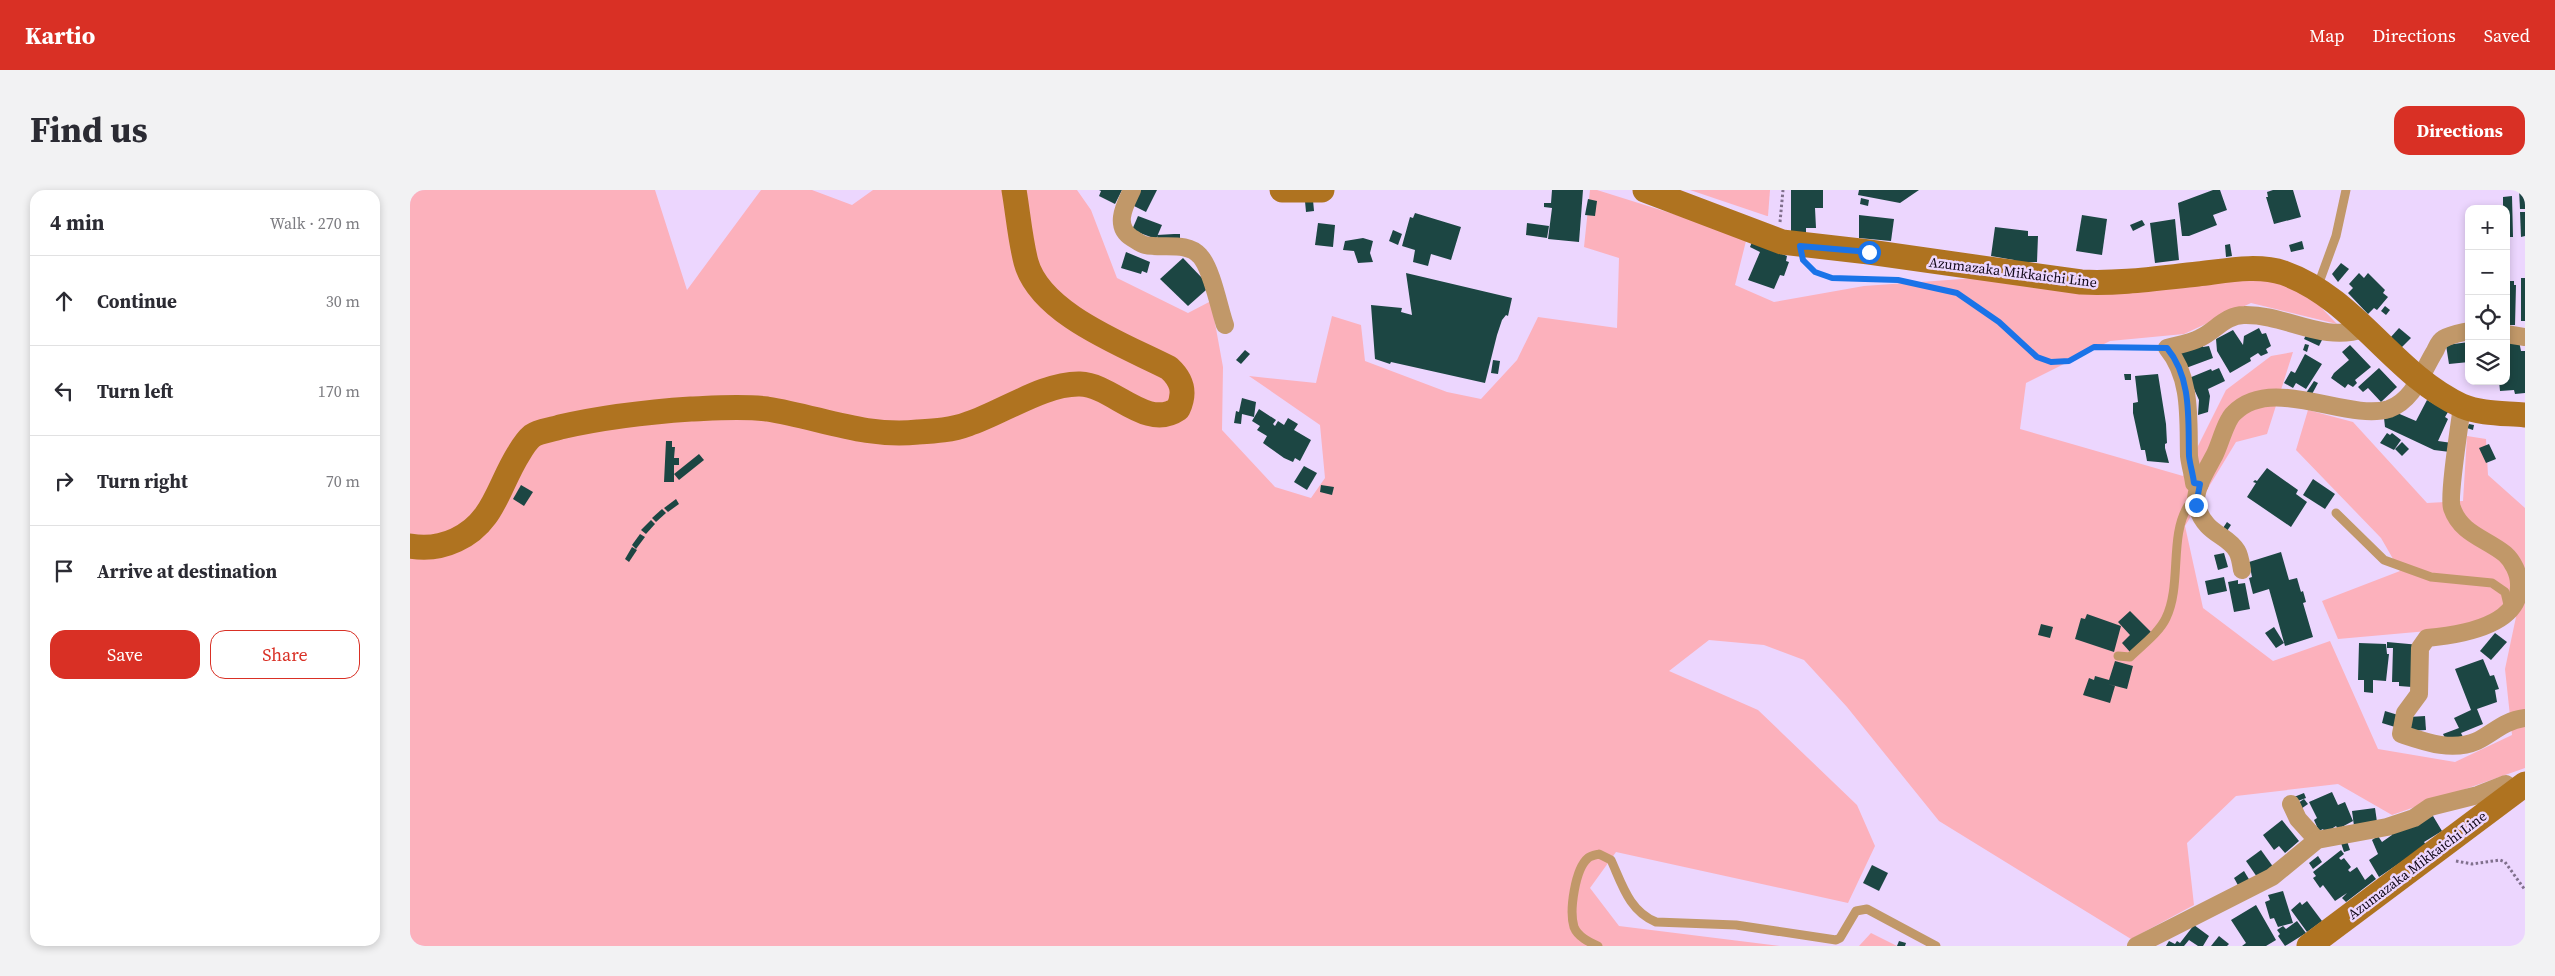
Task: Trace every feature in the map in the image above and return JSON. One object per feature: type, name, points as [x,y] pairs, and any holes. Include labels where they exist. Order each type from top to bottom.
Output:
[{"type":"main road","points":[[410,546],[428,548],[441,545],[466,535],[477,528],[486,518],[513,462],[532,436],[610,416],[733,407],[767,409],[858,431],[882,434],[916,433],[962,426],[1054,388],[1080,384],[1098,388],[1151,413],[1162,416],[1178,409],[1183,389],[1177,375],[1169,368],[1088,328],[1052,301],[1036,284],[1026,263],[1014,190]]},
{"type":"main road","points":[[1282,190],[1322,190]]},
{"type":"main road","name":"Azumazaka Mikkaichi Line","points":[[1645,190],[1791,244],[1869,252],[2081,282],[2110,284],[2242,269],[2282,273],[2317,288],[2419,379],[2462,406],[2478,411],[2525,415]]},
{"type":"main road","name":"Azumazaka Mikkaichi Line","points":[[2321,942],[2438,849],[2520,788]]},
{"type":"street","points":[[1132,190],[1122,210],[1121,225],[1128,236],[1144,245],[1188,248],[1201,257],[1209,274],[1225,325]]},
{"type":"street","points":[[2200,484],[2194,483],[2189,459],[2190,418],[2183,378],[2177,360],[2167,348],[2201,338],[2218,325],[2241,314],[2254,315],[2325,333],[2353,333],[2364,329]]},
{"type":"street","points":[[2242,570],[2237,551],[2204,522],[2196,505],[2202,475],[2214,456],[2233,414],[2246,405],[2260,400],[2289,398],[2376,411],[2401,403],[2412,392],[2441,340],[2452,334],[2465,332]]},
{"type":"street","points":[[2510,335],[2525,337]]},
{"type":"street","points":[[2462,406],[2451,506],[2460,524],[2482,541],[2506,554],[2519,574],[2520,594],[2509,612],[2480,629],[2452,636],[2427,638],[2420,648],[2419,694],[2405,713],[2401,734],[2432,745],[2456,746],[2476,741],[2507,721],[2525,718]]},
{"type":"street","points":[[2136,946],[2272,877],[2317,840],[2386,827],[2414,818],[2430,807],[2478,794],[2496,786],[2506,784],[2520,788]]},
{"type":"street","points":[[2291,804],[2298,820],[2317,840]]},
{"type":"lane","points":[[2317,288],[2336,236],[2346,190]]},
{"type":"lane","points":[[2118,656],[2130,657],[2166,620],[2174,600],[2176,558],[2184,513],[2188,506],[2196,505]]},
{"type":"lane","points":[[2336,513],[2384,560],[2431,577],[2492,583],[2504,592],[2509,612]]},
{"type":"lane","points":[[1598,946],[1582,938],[1574,927],[1573,898],[1578,874],[1587,859],[1599,854],[1611,860],[1627,897],[1636,909],[1644,917],[1656,922],[1736,925],[1836,940],[1840,938],[1856,911],[1867,908],[1936,946]]},
{"type":"path","points":[[1783,190],[1780,222],[1791,244],[1815,272],[1832,278],[1898,280],[1957,293],[1999,322],[2037,357],[2051,362],[2069,361],[2094,347],[2167,348]]},
{"type":"path","points":[[2438,849],[2446,860],[2472,864],[2500,860],[2505,862],[2525,890]]},
{"type":"shaded area","points":[[410,190],[655,190],[687,290],[761,190],[812,190],[852,205],[873,190],[1077,190],[1091,210],[1117,278],[1188,313],[1211,301],[1223,367],[1222,430],[1275,487],[1311,498],[1325,478],[1320,425],[1249,376],[1316,383],[1332,316],[1361,325],[1365,361],[1447,392],[1481,399],[1517,360],[1538,317],[1617,328],[1619,258],[1584,247],[1590,190],[1597,190],[1747,237],[1735,285],[1774,302],[1864,286],[1976,278],[2265,277],[2310,296],[2337,324],[2251,303],[2184,334],[2110,341],[2026,383],[2020,429],[2183,476],[2226,390],[2271,356],[2293,352],[2267,434],[2236,442],[2185,526],[2203,608],[2273,661],[2330,641],[2378,749],[2455,762],[2512,735],[2505,669],[2516,617],[2439,630],[2338,639],[2322,601],[2400,571],[2381,538],[2296,450],[2308,410],[2353,422],[2427,503],[2463,501],[2467,436],[2486,439],[2488,475],[2525,508],[2525,768],[2392,815],[2338,784],[2236,796],[2187,843],[2194,905],[2131,939],[1939,821],[1847,707],[1804,660],[1764,645],[1709,640],[1669,671],[1758,710],[1857,805],[1875,846],[1848,903],[1616,852],[1590,888],[1619,926],[1780,946],[410,946]]},
{"type":"shaded area","points":[[1690,190],[1770,190],[1768,216],[1767,216]]},
{"type":"shaded area","points":[[1871,933],[1897,946],[1859,946]]},
{"type":"building","points":[[1099,190],[1122,190],[1115,204],[1099,196],[1101,191]]},
{"type":"building","points":[[1139,190],[1157,190],[1146,212],[1132,205]]},
{"type":"building","points":[[1552,190],[1583,190],[1579,242],[1548,239],[1552,208],[1544,207],[1544,203],[1551,203]]},
{"type":"building","points":[[1791,190],[1823,190],[1823,208],[1815,208],[1816,228],[1806,228],[1806,234],[1791,231]]},
{"type":"building","points":[[1859,190],[1919,190],[1900,203],[1858,195]]},
{"type":"building","points":[[2213,190],[2220,190],[2227,210],[2213,215],[2217,225],[2189,236],[2182,236],[2178,203]]},
{"type":"building","points":[[2273,190],[2293,190],[2301,217],[2274,224],[2266,197],[2268,197],[2267,192]]},
{"type":"building","points":[[2519,190],[2525,190],[2525,209],[2520,209]]},
{"type":"building","points":[[2512,196],[2513,237],[2510,237],[2510,205],[2503,205],[2503,197]]},
{"type":"building","points":[[1861,198],[1869,200],[1868,206],[1860,204]]},
{"type":"building","points":[[1588,199],[1597,201],[1595,216],[1585,215]]},
{"type":"building","points":[[1313,200],[1314,211],[1306,212],[1305,201]]},
{"type":"building","points":[[2520,212],[2525,212],[2525,236],[2521,237]]},
{"type":"building","points":[[1415,213],[1461,227],[1451,260],[1431,254],[1428,266],[1413,262],[1415,250],[1402,246],[1410,217],[1413,218]]},
{"type":"building","points":[[1859,215],[1894,219],[1891,241],[1859,238]]},
{"type":"building","points":[[2082,215],[2107,219],[2102,255],[2076,251]]},
{"type":"building","points":[[1138,216],[1162,225],[1156,239],[1132,230]]},
{"type":"building","points":[[2175,219],[2179,260],[2155,263],[2150,223]]},
{"type":"building","points":[[2142,220],[2145,225],[2133,231],[2130,225]]},
{"type":"building","points":[[1318,223],[1335,225],[1333,247],[1315,245]]},
{"type":"building","points":[[1527,223],[1549,226],[1547,238],[1526,235]]},
{"type":"building","points":[[1995,227],[2028,231],[2028,236],[2038,236],[2037,262],[2014,262],[2014,260],[1991,256]]},
{"type":"building","points":[[1393,230],[1402,234],[1398,245],[1389,241]]},
{"type":"building","points":[[1180,234],[1180,240],[1158,242],[1157,235]]},
{"type":"building","points":[[1363,238],[1373,241],[1370,253],[1373,262],[1358,263],[1354,251],[1343,250],[1345,241]]},
{"type":"building","points":[[2302,241],[2304,249],[2291,252],[2289,245]]},
{"type":"building","points":[[1752,242],[1787,256],[1786,261],[1789,262],[1784,276],[1780,275],[1774,289],[1748,280],[1760,252],[1750,247]]},
{"type":"building","points":[[2230,244],[2232,256],[2226,257],[2225,245]]},
{"type":"building","points":[[1126,252],[1150,262],[1147,273],[1142,271],[1141,274],[1121,268]]},
{"type":"building","points":[[1183,258],[1203,279],[1206,290],[1188,306],[1160,279]]},
{"type":"building","points":[[2341,263],[2349,269],[2338,282],[2332,274]]},
{"type":"building","points":[[1406,273],[1512,298],[1508,316],[1506,315],[1502,320],[1497,335],[1485,383],[1391,362],[1390,364],[1375,359],[1371,305],[1402,308],[1401,312],[1412,315]]},
{"type":"building","points":[[2359,273],[2364,278],[2368,273],[2385,290],[2383,293],[2388,297],[2377,310],[2374,308],[2368,314],[2348,293],[2353,288],[2349,284]]},
{"type":"building","points":[[2521,278],[2525,278],[2525,321],[2521,321]]},
{"type":"building","points":[[2510,281],[2514,281],[2514,285],[2516,285],[2515,325],[2510,325]]},
{"type":"building","points":[[2385,306],[2390,310],[2386,315],[2381,311]]},
{"type":"building","points":[[2259,328],[2262,334],[2266,333],[2271,346],[2266,349],[2268,353],[2261,356],[2258,353],[2250,358],[2251,361],[2230,373],[2217,351],[2216,339],[2233,330],[2243,345],[2244,336]]},
{"type":"building","points":[[2399,328],[2411,338],[2401,348],[2390,338]]},
{"type":"building","points":[[2307,333],[2322,340],[2319,346],[2304,339]]},
{"type":"building","points":[[2519,341],[2521,351],[2525,351],[2525,393],[2515,394],[2514,390],[2500,391],[2499,385],[2510,385],[2510,342]]},
{"type":"building","points":[[2465,343],[2465,362],[2449,364],[2446,345]]},
{"type":"building","points":[[2202,344],[2203,347],[2209,346],[2213,358],[2186,368],[2180,352]]},
{"type":"building","points":[[2305,344],[2309,345],[2307,352],[2303,350]]},
{"type":"building","points":[[2350,345],[2371,367],[2355,380],[2357,383],[2353,387],[2348,384],[2345,388],[2331,378],[2349,360],[2342,352]]},
{"type":"building","points":[[1245,350],[1250,354],[1241,364],[1236,360]]},
{"type":"building","points":[[2305,354],[2322,364],[2306,389],[2296,383],[2293,388],[2284,383],[2291,371],[2295,373]]},
{"type":"building","points":[[1493,360],[1500,361],[1498,374],[1491,373]]},
{"type":"building","points":[[2219,368],[2225,381],[2208,389],[2210,396],[2208,412],[2198,415],[2199,400],[2189,378],[2211,369],[2212,371]]},
{"type":"building","points":[[2379,368],[2397,387],[2381,402],[2368,388],[2363,392],[2358,387]]},
{"type":"building","points":[[2124,374],[2131,374],[2131,380],[2125,380]]},
{"type":"building","points":[[2158,374],[2166,424],[2167,443],[2165,448],[2169,463],[2147,461],[2145,450],[2141,450],[2133,413],[2133,403],[2138,402],[2135,376]]},
{"type":"building","points":[[2314,381],[2318,383],[2311,396],[2306,393]]},
{"type":"building","points":[[1242,398],[1256,402],[1254,417],[1242,414],[1241,424],[1234,423],[1236,411],[1239,412]]},
{"type":"building","points":[[2427,400],[2448,412],[2445,417],[2448,419],[2438,441],[2452,443],[2450,452],[2434,450],[2385,427],[2384,418],[2395,412],[2416,421]]},
{"type":"building","points":[[1259,409],[1276,420],[1273,424],[1275,426],[1278,421],[1284,425],[1288,418],[1298,424],[1294,430],[1311,440],[1300,461],[1295,458],[1293,462],[1284,458],[1263,443],[1267,436],[1257,430],[1260,426],[1252,421]]},
{"type":"building","points":[[2469,424],[2474,425],[2473,430],[2467,428]]},
{"type":"building","points":[[2387,433],[2390,435],[2392,433],[2401,440],[2394,450],[2380,443]]},
{"type":"building","points":[[666,441],[672,441],[672,447],[675,447],[674,458],[679,458],[679,465],[674,465],[674,482],[664,482]]},
{"type":"building","points":[[2402,442],[2409,449],[2402,456],[2395,449]]},
{"type":"building","points":[[2489,444],[2496,459],[2486,463],[2479,448]]},
{"type":"building","points":[[699,454],[704,460],[679,480],[674,474]]},
{"type":"building","points":[[1304,466],[1317,473],[1307,490],[1294,482]]},
{"type":"building","points":[[2267,468],[2298,490],[2296,494],[2307,502],[2291,527],[2247,497],[2256,483],[2253,482],[2257,481]]},
{"type":"building","points":[[2313,479],[2335,494],[2325,509],[2303,495]]},
{"type":"building","points":[[521,485],[533,492],[524,506],[513,499]]},
{"type":"building","points":[[1321,485],[1334,487],[1332,495],[1320,492]]},
{"type":"building","points":[[676,499],[679,504],[668,512],[664,508]]},
{"type":"building","points":[[662,509],[666,513],[656,522],[652,518]]},
{"type":"building","points":[[651,520],[655,524],[646,534],[641,530]]},
{"type":"building","points":[[2227,522],[2231,525],[2225,534],[2221,531]]},
{"type":"building","points":[[640,534],[645,537],[636,549],[632,545]]},
{"type":"building","points":[[632,547],[637,550],[629,562],[625,559]]},
{"type":"building","points":[[2281,552],[2289,580],[2297,578],[2301,592],[2303,591],[2306,602],[2303,603],[2313,637],[2285,646],[2269,589],[2253,594],[2249,578],[2252,577],[2249,562]]},
{"type":"building","points":[[2224,553],[2228,567],[2218,570],[2214,555]]},
{"type":"building","points":[[2224,577],[2227,591],[2208,595],[2205,581]]},
{"type":"building","points":[[2238,580],[2238,584],[2245,583],[2250,609],[2234,612],[2228,582]]},
{"type":"building","points":[[2130,611],[2151,632],[2130,652],[2122,643],[2130,635],[2118,622]]},
{"type":"building","points":[[2087,614],[2121,626],[2114,652],[2075,639],[2081,618],[2085,619]]},
{"type":"building","points":[[2041,624],[2053,627],[2050,638],[2038,635]]},
{"type":"building","points":[[2274,627],[2284,643],[2276,648],[2265,633]]},
{"type":"building","points":[[2495,633],[2507,642],[2491,660],[2480,651]]},
{"type":"building","points":[[2387,642],[2420,645],[2412,687],[2399,686],[2399,682],[2392,682],[2393,648],[2387,648]]},
{"type":"building","points":[[2359,643],[2386,644],[2387,654],[2389,654],[2386,681],[2373,680],[2373,693],[2364,692],[2364,680],[2358,680]]},
{"type":"building","points":[[2483,659],[2490,676],[2494,675],[2499,689],[2495,690],[2497,702],[2477,709],[2483,724],[2461,733],[2463,737],[2447,742],[2443,734],[2459,728],[2454,718],[2471,710],[2455,669]]},
{"type":"building","points":[[2115,661],[2133,666],[2127,689],[2108,684],[2115,686],[2110,703],[2083,695],[2089,678],[2094,680],[2095,676],[2109,680]]},
{"type":"building","points":[[2385,711],[2398,715],[2395,727],[2382,723]]},
{"type":"building","points":[[2425,716],[2426,730],[2410,731],[2409,717]]},
{"type":"building","points":[[2332,792],[2338,805],[2345,802],[2353,821],[2338,829],[2336,826],[2325,833],[2323,829],[2319,831],[2314,820],[2317,818],[2309,802]]},
{"type":"building","points":[[2304,793],[2306,798],[2295,802],[2294,797]]},
{"type":"building","points":[[2304,799],[2308,804],[2298,811],[2295,805]]},
{"type":"building","points":[[2375,808],[2377,822],[2354,826],[2352,811]]},
{"type":"building","points":[[2433,816],[2442,831],[2424,842],[2426,845],[2379,877],[2369,860],[2378,854],[2372,840],[2378,836],[2382,842],[2392,835],[2390,832]]},
{"type":"building","points":[[2282,820],[2299,841],[2285,853],[2279,846],[2274,850],[2263,835]]},
{"type":"building","points":[[2347,841],[2350,850],[2344,852],[2341,843]]},
{"type":"building","points":[[2261,850],[2274,868],[2257,877],[2246,861]]},
{"type":"building","points":[[2341,850],[2344,854],[2339,858],[2341,860],[2344,858],[2351,867],[2348,870],[2350,872],[2357,867],[2365,880],[2372,874],[2376,879],[2346,902],[2342,898],[2347,893],[2335,901],[2323,885],[2320,888],[2313,878],[2316,876],[2313,872]]},
{"type":"building","points":[[2318,856],[2322,862],[2313,869],[2309,863]]},
{"type":"building","points":[[1872,865],[1888,873],[1879,891],[1863,883]]},
{"type":"building","points":[[2244,871],[2250,881],[2239,887],[2234,878]]},
{"type":"building","points":[[2283,891],[2293,923],[2278,927],[2274,918],[2270,919],[2265,902],[2270,900],[2268,895]]},
{"type":"building","points":[[2307,901],[2322,921],[2307,932],[2291,910],[2300,902],[2302,905]]},
{"type":"building","points":[[2256,905],[2276,940],[2266,946],[2242,946],[2246,943],[2231,920]]},
{"type":"building","points":[[2297,921],[2306,933],[2285,946],[2278,936],[2280,934],[2277,930],[2283,926],[2286,929]]},
{"type":"building","points":[[2194,925],[2209,936],[2203,946],[2198,946],[2189,940],[2184,946],[2166,946],[2169,941],[2175,944],[2177,941],[2180,943]]},
{"type":"building","points":[[2219,936],[2229,944],[2227,946],[2211,946]]},
{"type":"building","points":[[1899,941],[1906,943],[1905,946],[1897,946]]},
{"type":"route","points":[[1869,252],[1800,246],[1803,260],[1815,272],[1832,278],[1898,280],[1957,293],[1999,322],[2037,357],[2051,362],[2069,361],[2094,347],[2167,348],[2177,360],[2183,378],[2190,418],[2189,459],[2194,483],[2200,484],[2196,505]]}]
